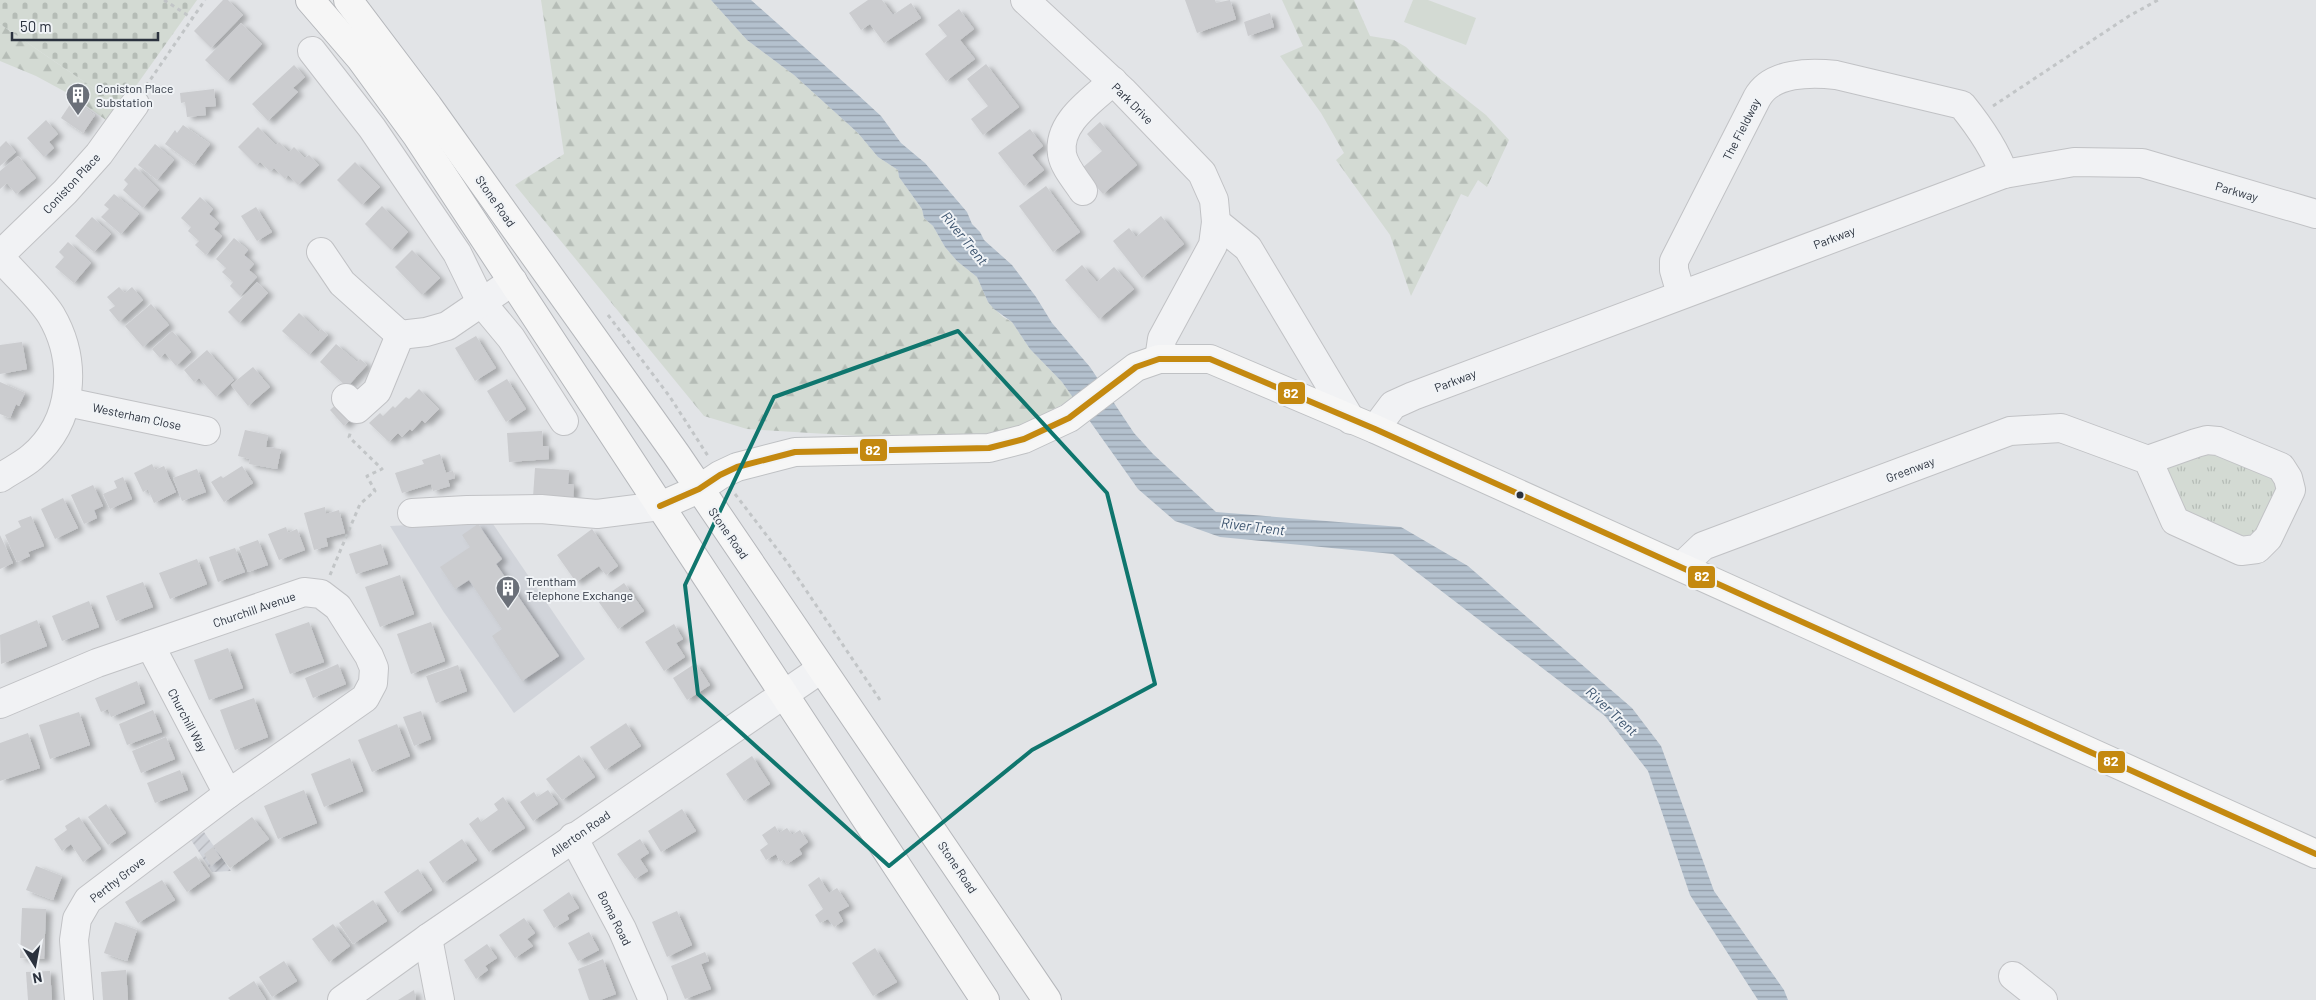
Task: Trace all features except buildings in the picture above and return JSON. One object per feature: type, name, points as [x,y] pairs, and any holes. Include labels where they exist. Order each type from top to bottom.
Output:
[{"type":"main road","points":[[310,0],[360,58],[411,129],[985,1000]]},
{"type":"main road","name":"Stone Road","points":[[348,0],[434,113],[676,454],[1047,1000]]},
{"type":"main road","points":[[660,506],[699,490],[720,475],[737,467],[795,452],[989,448],[1024,438],[1069,418],[1110,385],[1136,368],[1159,359],[1210,359],[1363,424],[1682,566],[2316,854]]},
{"type":"street","name":"Park Drive","points":[[1025,0],[1113,81],[1202,173],[1214,200],[1216,222],[1214,245],[1162,339],[1159,359]]},
{"type":"street","points":[[312,51],[372,128],[457,253],[481,302],[511,338],[564,421]]},
{"type":"street","name":"The Fieldway","points":[[1681,294],[1674,270],[1674,261],[1757,98],[1767,85],[1801,73],[1836,75],[1962,105],[1973,118],[1999,160],[2004,174]]},
{"type":"street","points":[[1083,191],[1062,155],[1062,135],[1070,121],[1113,81]]},
{"type":"street","name":"Coniston Place","points":[[0,256],[65,192],[98,154],[135,104]]},
{"type":"street","name":"Parkway","points":[[1363,424],[1393,405],[1413,396],[2004,174],[2074,162],[2142,163],[2316,214]]},
{"type":"street","points":[[1216,222],[1248,248],[1363,424]]},
{"type":"street","points":[[321,252],[342,283],[400,335],[426,332],[447,326],[513,282]]},
{"type":"street","points":[[0,256],[50,314],[64,346],[68,402],[55,431],[32,457],[0,478]]},
{"type":"street","points":[[351,404],[377,391],[400,335]]},
{"type":"street","name":"Westerham Close","points":[[68,402],[206,430]]},
{"type":"street","name":"Greenway","points":[[1682,566],[1703,546],[2010,431],[2061,428],[2148,460]]},
{"type":"street","points":[[2218,441],[2281,467],[2288,478],[2291,490],[2268,538],[2257,549],[2242,551],[2175,521],[2148,460],[2196,442],[2218,441]]},
{"type":"street","points":[[412,513],[541,509],[597,514],[660,506]]},
{"type":"street","name":"Churchill Avenue","points":[[0,704],[97,663],[288,597],[304,592],[321,594]]},
{"type":"street","points":[[228,794],[365,698],[373,683],[374,668],[369,656],[338,607],[321,594]]},
{"type":"street","name":"Churchill Way","points":[[150,645],[183,712],[228,794]]},
{"type":"street","name":"Allerton Road","points":[[342,1000],[428,938],[783,693],[821,669]]},
{"type":"street","name":"Perthy Grove","points":[[79,1000],[74,940],[77,919],[88,900],[228,794]]},
{"type":"street","name":"Boma Road","points":[[574,838],[622,930],[653,1000]]},
{"type":"street","points":[[428,938],[440,1000]]},
{"type":"street","points":[[2013,976],[2043,1000]]},
{"type":"path","points":[[164,0],[192,18]]},
{"type":"path","points":[[135,104],[205,0]]},
{"type":"path","points":[[1973,118],[2129,16],[2158,0]]},
{"type":"path","points":[[321,594],[360,504],[375,492],[368,476],[382,469],[349,437],[351,404]]},
{"type":"highlighted area","points":[[958,331],[1107,493],[1155,684],[1032,750],[889,866],[698,694],[685,585],[774,397]]},
{"type":"shaded area","points":[[491,521],[585,659],[514,713],[443,611],[390,526]]},
{"type":"shaded area","points":[[204,832],[231,871],[212,872],[191,840]]},
{"type":"green space","points":[[0,0],[197,0],[121,107],[0,24]]},
{"type":"green space","points":[[541,0],[711,0],[747,40],[794,75],[858,133],[878,157],[898,170],[899,177],[922,209],[924,218],[933,226],[945,247],[957,261],[977,277],[988,302],[1003,317],[1012,322],[1030,349],[1062,382],[1074,398],[1026,424],[986,435],[859,436],[747,429],[704,416],[515,185],[564,154]]},
{"type":"green space","points":[[1282,0],[1354,0],[1370,36],[1394,40],[1406,47],[1434,74],[1486,115],[1509,140],[1487,187],[1478,180],[1468,197],[1461,194],[1411,296],[1390,235],[1336,160],[1344,153],[1321,113],[1280,56],[1303,46]]},
{"type":"green space","points":[[1413,0],[1428,0],[1476,18],[1466,45],[1404,22]]},
{"type":"green space","points":[[0,24],[121,107],[110,123],[73,96],[36,76],[0,61]]},
{"type":"green space","points":[[2205,450],[2271,476],[2277,489],[2257,532],[2250,539],[2184,517],[2159,466]]},
{"type":"water","name":"River Trent","points":[[711,0],[751,0],[881,116],[901,143],[925,163],[967,212],[972,224],[980,232],[984,240],[1012,265],[1036,297],[1052,323],[1090,367],[1134,433],[1153,454],[1216,512],[1401,527],[1468,566],[1632,708],[1661,746],[1714,891],[1784,990],[1788,1000],[1758,1000],[1690,895],[1648,771],[1605,716],[1393,554],[1220,537],[1175,521],[1138,489],[1062,382],[1030,349],[1012,322],[994,309],[988,302],[977,277],[957,261],[945,247],[933,226],[924,218],[922,209],[899,177],[898,170],[878,157],[858,133],[794,75],[747,40]]},
{"type":"transit line","name":"82","points":[[660,506],[699,489],[720,475],[737,467],[795,452],[989,448],[1024,439],[1069,418],[1136,367],[1159,359],[1210,359],[1375,429],[2316,854]]},
{"type":"place","name":"Coniston Place Substation","points":[[78,116]]},
{"type":"place","name":"Trentham Telephone Exchange","points":[[508,609]]}]
